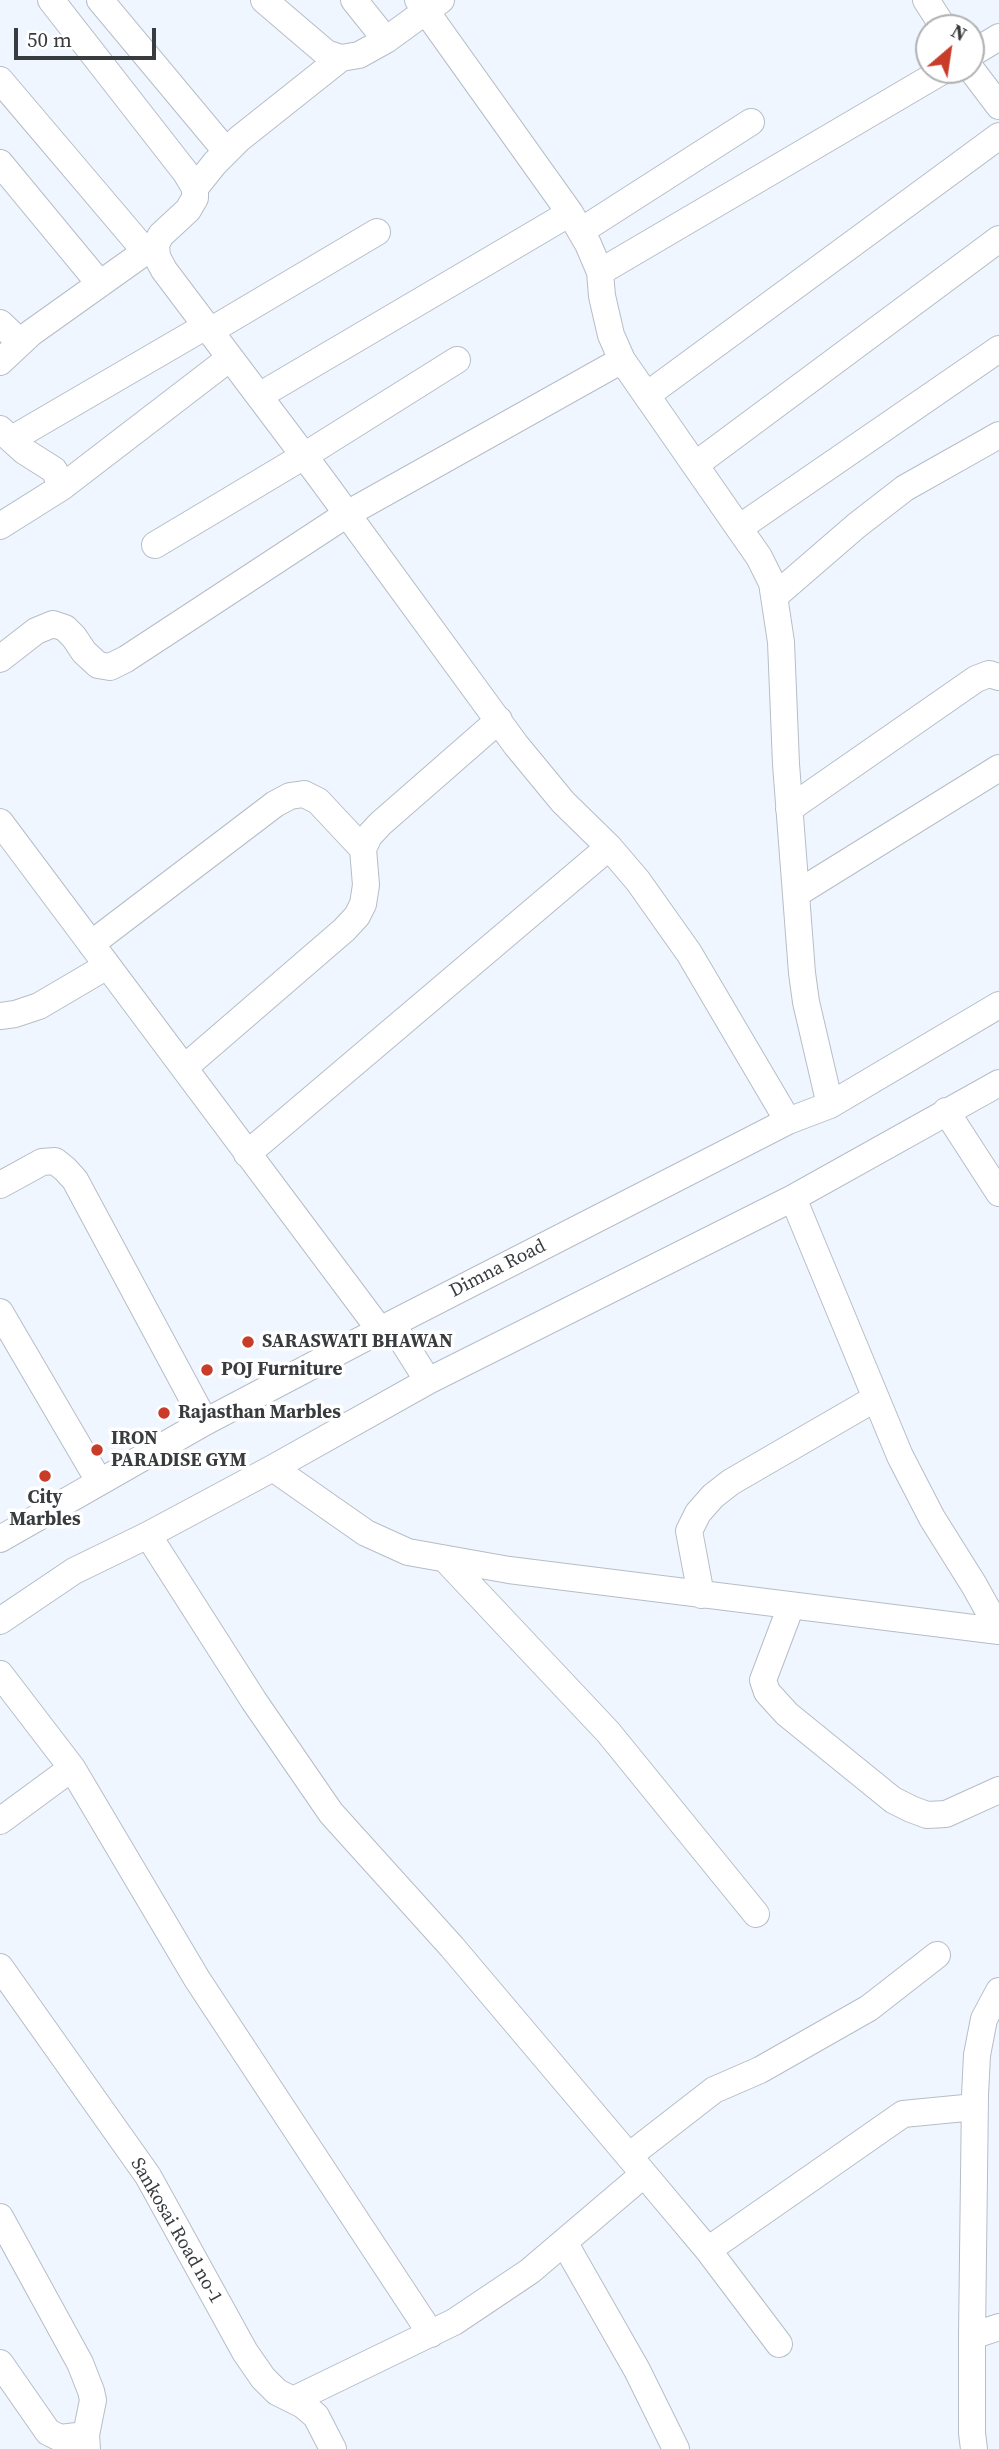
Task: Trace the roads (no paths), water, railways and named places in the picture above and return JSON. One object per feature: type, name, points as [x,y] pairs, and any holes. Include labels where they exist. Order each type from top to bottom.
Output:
[{"type":"street","points":[[0,362],[20,342],[151,248],[188,210],[195,198],[195,188],[187,173],[51,0]]},
{"type":"street","points":[[100,0],[226,151]]},
{"type":"street","points":[[264,0],[326,53],[341,58],[359,55],[386,40],[428,4],[575,222],[600,272],[608,322],[622,360],[739,528],[772,583],[781,642],[789,809],[806,1002],[830,1105]]},
{"type":"street","points":[[354,0],[386,40]]},
{"type":"street","points":[[195,188],[226,151],[341,58]]},
{"type":"street","points":[[0,79],[151,248],[164,270],[537,771],[638,881],[689,953],[788,1121]]},
{"type":"street","points":[[600,272],[920,84]]},
{"type":"street","points":[[982,84],[999,106]]},
{"type":"street","points":[[259,396],[751,122]]},
{"type":"street","points":[[647,394],[999,136]]},
{"type":"street","points":[[0,163],[100,284]]},
{"type":"street","points":[[62,487],[54,470],[24,451],[6,434],[208,328],[377,232]]},
{"type":"street","points":[[695,465],[999,239]]},
{"type":"street","points":[[0,323],[20,342]]},
{"type":"street","points":[[739,528],[999,349]]},
{"type":"street","points":[[0,526],[62,487],[230,358]]},
{"type":"street","points":[[155,545],[457,360]]},
{"type":"street","points":[[0,659],[36,631],[53,624],[65,628],[74,636],[84,652],[97,664],[110,667],[347,514],[622,360]]},
{"type":"street","points":[[775,596],[905,488],[999,435]]},
{"type":"street","points":[[789,809],[976,679],[989,674],[999,677]]},
{"type":"street","points":[[184,1068],[357,916],[363,904],[366,885],[363,849],[369,836],[499,720]]},
{"type":"street","points":[[796,894],[999,768]]},
{"type":"street","points":[[91,944],[275,804],[290,796],[304,794],[318,801],[363,849]]},
{"type":"street","points":[[0,822],[247,1154],[428,1381]]},
{"type":"street","points":[[247,1154],[609,847]]},
{"type":"street","points":[[0,1016],[39,1006],[107,966]]},
{"type":"street","name":"Dimna Road","points":[[0,1539],[205,1422],[386,1327],[788,1121],[830,1105],[999,1005]]},
{"type":"street","points":[[0,1621],[74,1571],[273,1468],[428,1381],[793,1198],[999,1083]]},
{"type":"street","points":[[946,1111],[999,1194]]},
{"type":"street","points":[[0,1185],[42,1163],[55,1161],[65,1168],[75,1180],[205,1422]]},
{"type":"street","points":[[793,1198],[900,1457],[932,1518],[999,1631]]},
{"type":"street","points":[[0,1312],[99,1481]]},
{"type":"street","points":[[701,1595],[690,1531],[698,1513],[713,1496],[731,1482],[876,1398]]},
{"type":"street","points":[[273,1468],[366,1532],[408,1552],[447,1561],[999,1631]]},
{"type":"street","points":[[148,1535],[254,1701],[331,1813],[452,1947],[637,2165],[708,2250],[779,2344]]},
{"type":"street","points":[[447,1561],[608,1732],[756,1914]]},
{"type":"street","points":[[791,1606],[763,1680],[767,1692],[787,1714],[893,1800],[927,1815],[946,1814],[999,1790]]},
{"type":"street","points":[[0,1674],[72,1768],[197,1979],[430,2334]]},
{"type":"street","points":[[0,1821],[72,1768]]},
{"type":"street","points":[[293,2400],[454,2322],[508,2286],[564,2242],[637,2165],[714,2090],[760,2070],[859,2014],[937,1955]]},
{"type":"street","name":"Sankosai Road no-1","points":[[0,1967],[148,2176],[245,2352],[263,2378],[277,2392],[316,2416],[333,2449]]},
{"type":"street","points":[[974,2449],[972,2336],[975,2107],[979,2040],[984,2018],[999,1991]]},
{"type":"street","points":[[708,2250],[903,2114],[975,2107]]},
{"type":"street","points":[[0,2217],[80,2363],[93,2400],[87,2442],[60,2438],[48,2432],[0,2363]]},
{"type":"street","points":[[564,2242],[636,2370],[676,2449]]},
{"type":"street","points":[[972,2336],[999,2327]]},
{"type":"place","name":"SARASWATI BHAWAN","points":[[248,1342]]},
{"type":"place","name":"POJ Furniture","points":[[207,1370]]},
{"type":"place","name":"Rajasthan Marbles","points":[[164,1413]]},
{"type":"place","name":"IRON PARADISE GYM","points":[[97,1450]]},
{"type":"place","name":"City Marbles","points":[[45,1476]]}]
